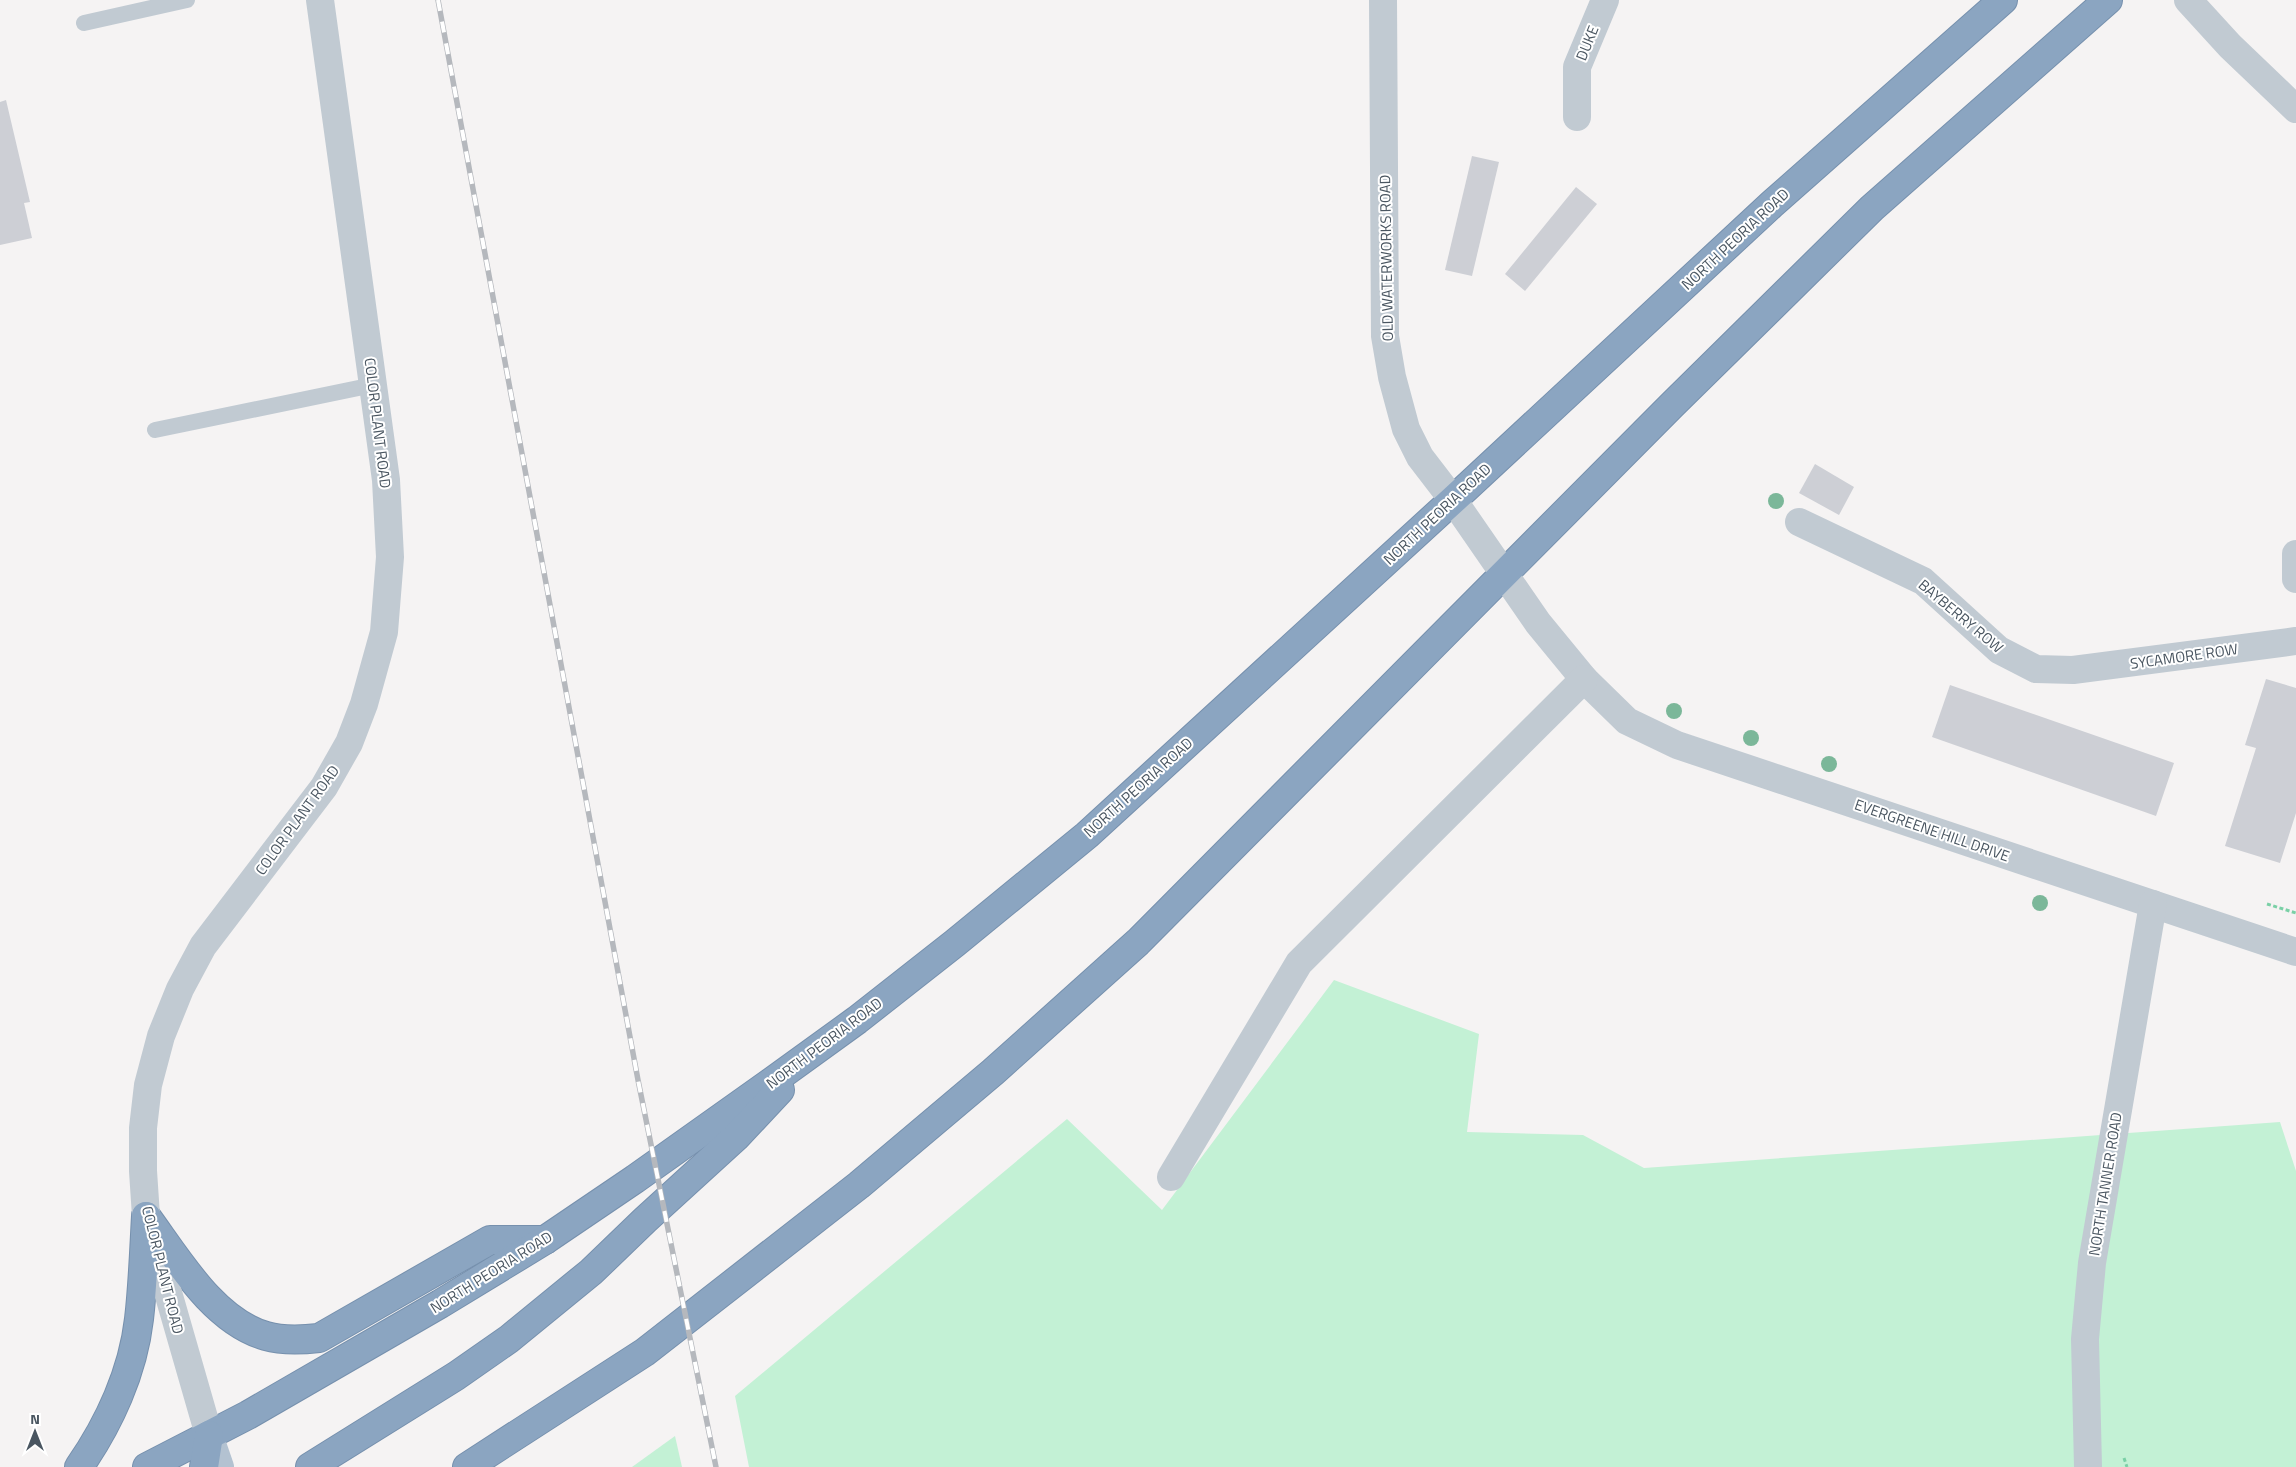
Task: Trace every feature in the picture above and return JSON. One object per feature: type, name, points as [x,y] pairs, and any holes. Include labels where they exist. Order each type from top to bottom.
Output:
[{"type":"highway","name":"NORTH PEORIA ROAD","points":[[147,1467],[248,1415],[424,1314],[545,1240],[635,1179],[857,1020],[1087,835],[1453,500],[1772,204],[2003,0]]},
{"type":"highway","points":[[467,1467],[645,1352],[859,1185],[993,1072],[1138,942],[1504,573],[1872,208],[2108,0]]},
{"type":"highway","points":[[310,1467],[456,1376],[509,1339],[576,1284],[736,1137],[802,1068],[857,1020]]},
{"type":"highway","points":[[146,1216],[214,1304],[245,1327],[266,1336],[296,1340],[319,1338],[490,1240],[545,1240]]},
{"type":"highway","points":[[79,1467],[94,1446],[115,1403],[134,1350],[139,1320],[146,1216]]},
{"type":"highway","points":[[204,1467],[209,1435]]},
{"type":"main road","points":[[209,1435],[220,1467]]},
{"type":"street","name":"COLOR PLANT ROAD","points":[[209,1435],[146,1216],[142,1171],[143,1128],[148,1085],[167,1020],[180,989],[204,946],[324,787],[349,743],[364,704],[384,632],[390,557],[386,480],[320,0]]},
{"type":"street","name":"OLD WATERWORKS ROAD","points":[[1383,0],[1385,336],[1392,377],[1406,429],[1420,457],[1453,500]]},
{"type":"street","name":"DUKE","points":[[1577,117],[1577,67],[1605,0]]},
{"type":"street","points":[[2188,0],[2230,46],[2296,109]]},
{"type":"street","points":[[1453,500],[1504,573]]},
{"type":"street","name":"BAYBERRY ROW","points":[[1799,522],[1923,581],[2000,650],[2036,669],[2073,670]]},
{"type":"street","points":[[2296,554],[2296,579]]},
{"type":"street","name":"EVERGREENE HILL DRIVE","points":[[1504,573],[1538,623],[1584,678],[1627,721],[1677,745],[2296,952]]},
{"type":"street","name":"SYCAMORE ROW","points":[[2073,670],[2296,640]]},
{"type":"street","points":[[1171,1177],[1299,962],[1584,678]]},
{"type":"street","name":"NORTH TANNER ROAD","points":[[2088,1467],[2085,1338],[2092,1263],[2153,904]]},
{"type":"lane","points":[[84,23],[187,0]]},
{"type":"lane","points":[[155,430],[373,385]]},
{"type":"path","points":[[2263,903],[2296,913]]},
{"type":"path","points":[[2124,1458],[2126,1467]]},
{"type":"green space","points":[[1334,980],[1479,1034],[1467,1132],[1583,1135],[1644,1168],[2280,1122],[2296,1171],[2296,1467],[749,1467],[735,1396],[1067,1119],[1162,1210]]},
{"type":"green space","points":[[675,1436],[682,1467],[632,1467]]},
{"type":"building","points":[[6,100],[30,202],[24,203],[32,238],[0,245],[0,102]]},
{"type":"building","points":[[1472,156],[1499,162],[1472,276],[1445,270]]},
{"type":"building","points":[[1576,187],[1597,204],[1525,291],[1505,274]]},
{"type":"building","points":[[1815,464],[1854,487],[1839,515],[1799,493]]},
{"type":"building","points":[[2266,679],[2296,688],[2296,813],[2280,863],[2225,846],[2256,748],[2245,745]]},
{"type":"building","points":[[1950,685],[2174,763],[2156,816],[1932,737]]},
{"type":"railway","points":[[438,0],[638,1080],[716,1467]]}]
